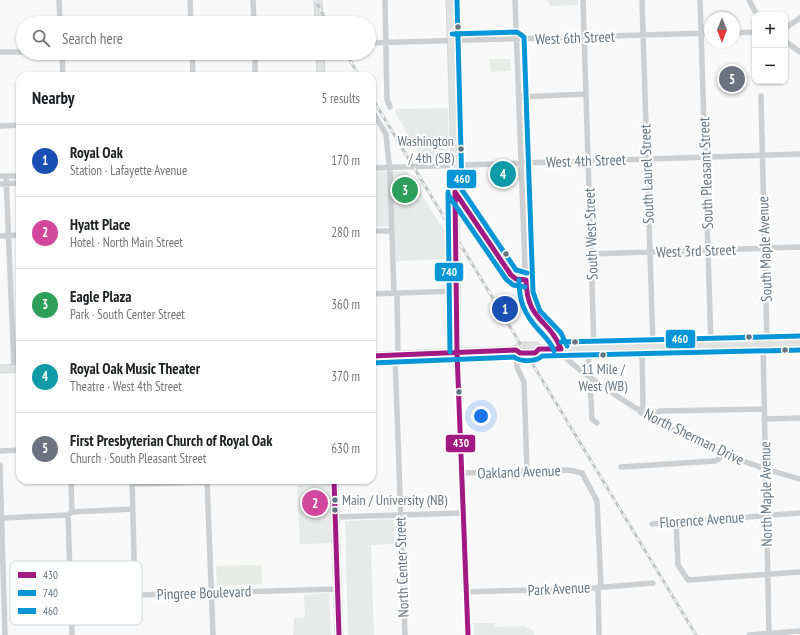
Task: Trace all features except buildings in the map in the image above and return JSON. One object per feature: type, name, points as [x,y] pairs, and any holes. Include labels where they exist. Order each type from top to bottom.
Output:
[{"type":"main road","points":[[318,0],[319,16]]},
{"type":"main road","points":[[450,0],[455,165],[457,352]]},
{"type":"main road","points":[[320,60],[321,72]]},
{"type":"main road","points":[[376,356],[516,350],[520,353],[535,353],[539,349],[642,348],[800,342]]},
{"type":"main road","points":[[0,369],[16,368]]},
{"type":"main road","points":[[334,484],[339,635]]},
{"type":"street","points":[[59,0],[60,16]]},
{"type":"street","points":[[190,0],[191,16]]},
{"type":"street","points":[[253,0],[254,16]]},
{"type":"street","points":[[385,0],[387,99],[390,106]]},
{"type":"street","name":"North Sherman Drive","points":[[515,0],[526,293],[530,308],[534,315],[555,337],[563,356],[641,413],[721,454],[800,479]]},
{"type":"street","name":"South West Street","points":[[583,0],[591,254],[591,348],[589,376],[592,419],[597,423]]},
{"type":"street","name":"South Laurel Street","points":[[642,0],[653,347]]},
{"type":"street","name":"South Pleasant Street","points":[[700,0],[711,346]]},
{"type":"street","points":[[749,0],[755,12]]},
{"type":"street","points":[[788,26],[800,18]]},
{"type":"street","points":[[740,33],[752,32]]},
{"type":"street","name":"West 6th Street","points":[[376,44],[701,34]]},
{"type":"street","points":[[788,43],[800,52]]},
{"type":"street","points":[[0,52],[16,52]]},
{"type":"street","points":[[62,60],[63,72]]},
{"type":"street","points":[[192,60],[193,72]]},
{"type":"street","points":[[255,60],[255,72]]},
{"type":"street","points":[[519,97],[586,94]]},
{"type":"street","name":"South Maple Avenue","points":[[761,96],[765,249],[765,344],[763,354]]},
{"type":"street","name":"North Center Street","points":[[376,117],[386,134],[389,168],[395,293],[405,635]]},
{"type":"street","points":[[0,126],[16,125]]},
{"type":"street","name":"West 4th Street","points":[[376,168],[800,154]]},
{"type":"street","points":[[16,176],[3,176],[7,184],[16,352]]},
{"type":"street","points":[[0,184],[16,183]]},
{"type":"street","points":[[455,192],[511,275],[516,279],[526,280]]},
{"type":"street","points":[[376,231],[392,231]]},
{"type":"street","points":[[0,236],[16,235]]},
{"type":"street","name":"West 3rd Street","points":[[591,254],[800,247]]},
{"type":"street","points":[[376,294],[456,291]]},
{"type":"street","points":[[641,413],[643,404],[642,348]]},
{"type":"street","points":[[516,350],[517,367],[524,382],[527,471]]},
{"type":"street","points":[[457,352],[468,635]]},
{"type":"street","name":"North Maple Avenue","points":[[763,354],[769,634]]},
{"type":"street","points":[[652,419],[656,413],[660,411],[764,409]]},
{"type":"street","points":[[764,419],[800,418]]},
{"type":"street","points":[[0,451],[16,450]]},
{"type":"street","points":[[621,468],[715,460],[719,458],[721,454]]},
{"type":"street","points":[[0,465],[2,596],[5,635]]},
{"type":"street","name":"Oakland Avenue","points":[[462,473],[576,470],[584,475],[597,499],[599,587]]},
{"type":"street","points":[[71,484],[71,561]]},
{"type":"street","points":[[132,484],[135,561]]},
{"type":"street","points":[[208,484],[213,635]]},
{"type":"street","points":[[2,518],[133,510]]},
{"type":"street","points":[[335,517],[463,513]]},
{"type":"street","name":"Florence Avenue","points":[[652,524],[800,513]]},
{"type":"street","points":[[676,522],[678,561],[684,575],[691,580],[800,572]]},
{"type":"street","name":"Park Avenue","points":[[466,592],[599,587],[653,583]]},
{"type":"street","points":[[599,587],[599,635]]},
{"type":"street","name":"Pingree Boulevard","points":[[142,595],[338,589]]},
{"type":"street","points":[[72,625],[72,635]]},
{"type":"street","points":[[750,635],[800,632]]},
{"type":"shaded area","points":[[547,0],[578,0],[578,5],[550,6]]},
{"type":"shaded area","points":[[489,59],[510,59],[511,71],[491,72]]},
{"type":"shaded area","points":[[396,109],[448,109],[449,161],[425,163],[395,113]]},
{"type":"shaded area","points":[[407,171],[449,238],[449,259],[396,261],[395,226],[376,227],[376,172]]},
{"type":"shaded area","points":[[394,183],[413,183],[419,193],[395,194],[393,193]]},
{"type":"shaded area","points":[[331,484],[332,543],[300,544],[297,485]]},
{"type":"shaded area","points":[[394,519],[394,544],[371,545],[374,635],[348,635],[345,521]]},
{"type":"shaded area","points":[[261,565],[262,584],[217,586],[216,566]]},
{"type":"shaded area","points":[[329,593],[331,635],[293,635],[294,618],[305,617],[304,595]]},
{"type":"shaded area","points":[[473,623],[495,623],[495,627],[524,626],[533,630],[534,635],[474,635]]},
{"type":"railway","points":[[315,0],[324,16]]},
{"type":"railway","points":[[350,60],[357,72]]},
{"type":"railway","points":[[376,105],[696,635]]},
{"type":"transit line","name":"460","points":[[457,0],[462,190],[516,270],[527,273]]},
{"type":"transit line","name":"460","points":[[452,34],[517,32],[524,37],[533,292],[540,311],[561,333],[567,346]]},
{"type":"transit line","name":"740","points":[[448,192],[450,352]]},
{"type":"transit line","name":"430","points":[[455,192],[457,352],[468,635]]},
{"type":"transit line","name":"430","points":[[455,192],[511,275],[516,279],[526,280]]},
{"type":"transit line","name":"740","points":[[449,196],[506,279],[513,285],[525,287]]},
{"type":"transit line","name":"740","points":[[519,280],[523,306],[529,318],[549,342],[554,351]]},
{"type":"transit line","name":"430","points":[[526,280],[527,294],[534,312],[551,331],[561,349]]},
{"type":"transit line","name":"460","points":[[561,342],[800,336]]},
{"type":"transit line","name":"430","points":[[376,356],[516,350],[520,353],[535,353],[539,349],[561,349]]},
{"type":"transit line","name":"740","points":[[376,363],[514,357],[520,360],[528,361],[542,356],[800,350]]},
{"type":"transit line","name":"430","points":[[334,484],[339,635]]},
{"type":"place","name":"First Presbyterian Church of Royal Oak","points":[[732,79]]},
{"type":"place","name":"Washington / 4th (SB)","points":[[461,149]]},
{"type":"place","name":"Royal Oak Music Theater","points":[[503,174]]},
{"type":"place","name":"Eagle Plaza","points":[[405,190]]},
{"type":"place","name":"Royal Oak","points":[[505,309]]},
{"type":"place","name":"11 Mile / West (WB)","points":[[603,355]]},
{"type":"place","name":"Main / University (NB)","points":[[335,500]]},
{"type":"place","name":"Hyatt Place","points":[[315,503]]}]
